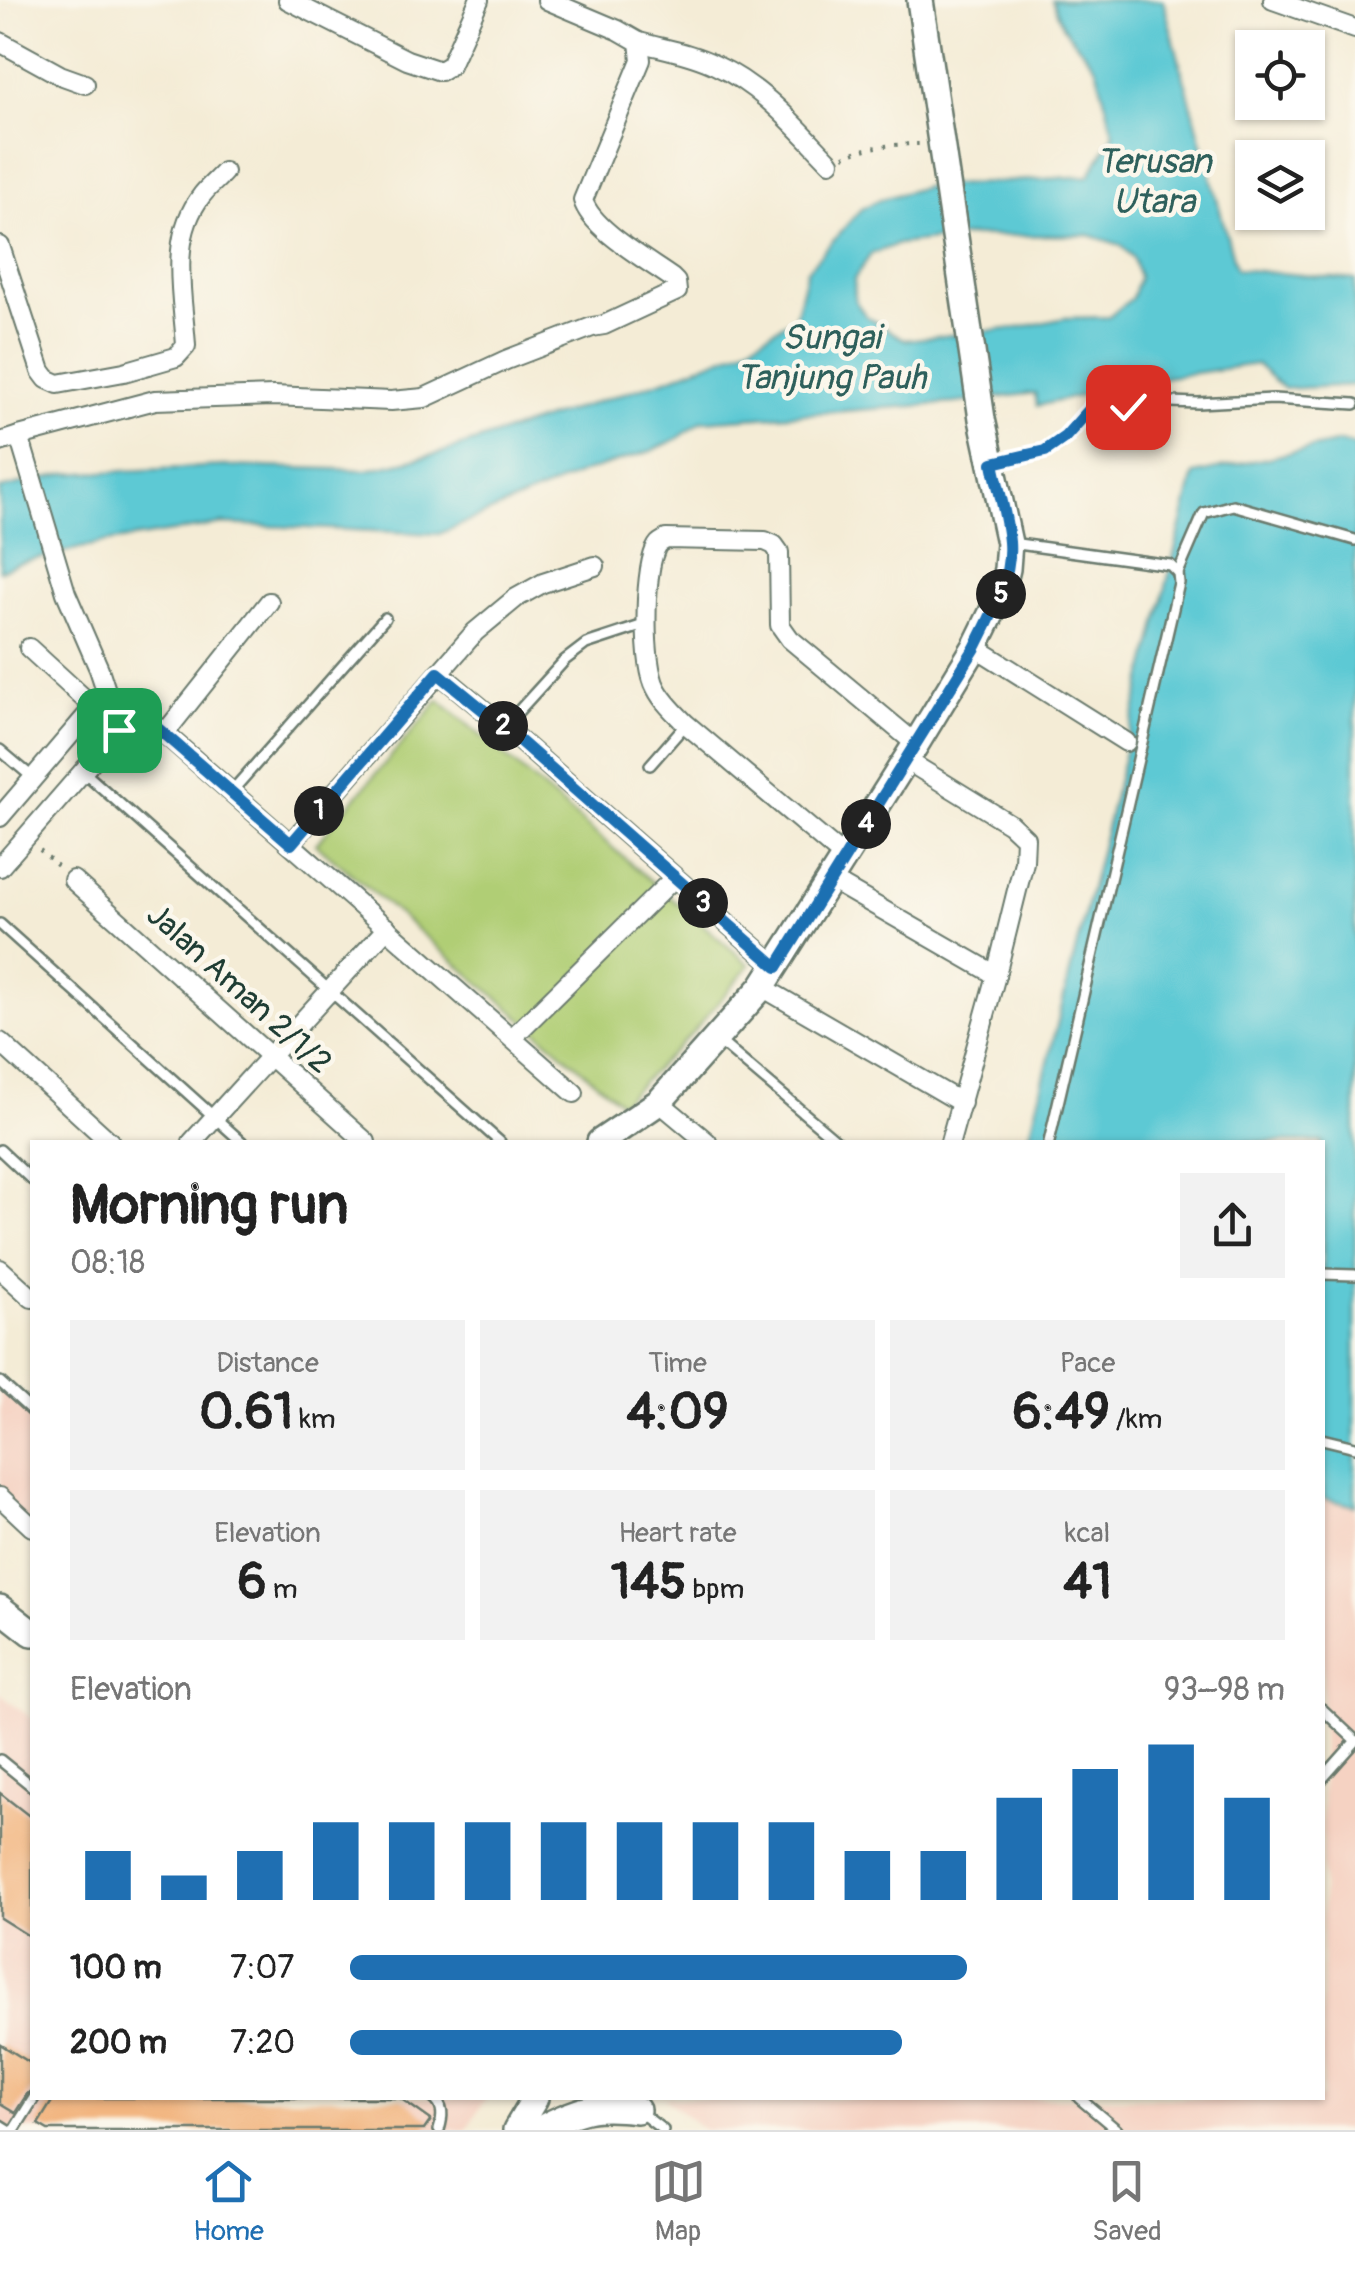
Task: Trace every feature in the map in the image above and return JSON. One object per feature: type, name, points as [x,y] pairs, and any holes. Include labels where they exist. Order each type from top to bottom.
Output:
[{"type":"street","points":[[288,0],[408,60],[440,71],[450,65],[480,0]]},
{"type":"street","points":[[548,0],[638,42],[689,54],[747,82],[830,162]]},
{"type":"street","points":[[603,1140],[659,1102],[769,977],[975,648],[1001,594],[1009,543],[982,419],[920,0]]},
{"type":"street","points":[[1272,0],[1355,29]]},
{"type":"street","points":[[0,42],[84,84]]},
{"type":"street","points":[[0,442],[21,444],[155,400],[273,396],[392,401],[424,398],[506,360],[592,326],[604,325],[677,291],[672,278],[596,224],[586,212],[583,200],[641,60],[638,42]]},
{"type":"street","points":[[0,246],[47,380],[58,384],[124,372],[176,357],[186,346],[179,247],[184,225],[202,195],[224,172]]},
{"type":"street","points":[[21,444],[66,592],[119,730]]},
{"type":"street","points":[[951,1140],[996,975],[1024,862],[1025,838],[911,752],[790,639],[780,624],[780,552],[774,545],[765,541],[666,539],[660,543],[650,568],[649,667],[655,687],[670,707],[838,869],[996,975]]},
{"type":"street","points":[[291,844],[475,632],[516,598],[542,583],[595,566]]},
{"type":"street","points":[[165,732],[269,602]]},
{"type":"street","points":[[29,648],[119,730]]},
{"type":"street","points":[[975,648],[1126,742]]},
{"type":"street","points":[[438,673],[674,878],[769,977],[962,1102]]},
{"type":"street","points":[[0,817],[94,707]]},
{"type":"street","points":[[0,867],[119,730],[138,716],[165,732],[574,1093]]},
{"type":"street","points":[[512,1038],[674,878]]},
{"type":"street","name":"Jalan Aman 2/1/2","points":[[73,880],[364,1140]]},
{"type":"street","points":[[194,1140],[387,928]]},
{"type":"street","points":[[0,1042],[108,1140]]},
{"type":"street","points":[[659,1102],[705,1140]]},
{"type":"street","points":[[0,1269],[30,1296]]},
{"type":"street","points":[[0,1497],[30,1525]]},
{"type":"street","points":[[0,1608],[30,1629]]},
{"type":"street","points":[[516,2130],[535,2100]]},
{"type":"street","points":[[542,2129],[559,2100]]},
{"type":"street","points":[[542,2129],[572,2113],[630,2104]]},
{"type":"lane","points":[[993,463],[1045,451],[1065,437],[1091,408],[1104,404],[1128,407],[1143,401],[1274,400],[1355,404]]},
{"type":"lane","points":[[1049,1140],[1179,583],[1178,573],[1204,513],[1233,505],[1355,540]]},
{"type":"lane","points":[[1009,543],[1170,564],[1178,573]]},
{"type":"lane","points":[[232,791],[385,618]]},
{"type":"lane","points":[[504,727],[565,660],[586,644],[647,624]]},
{"type":"lane","points":[[650,765],[686,724]]},
{"type":"lane","points":[[0,750],[33,778]]},
{"type":"lane","points":[[83,772],[498,1140]]},
{"type":"lane","points":[[0,924],[240,1140]]},
{"type":"lane","points":[[717,1039],[836,1140]]},
{"type":"lane","points":[[0,1150],[30,1178]]},
{"type":"lane","points":[[1325,1274],[1355,1274]]},
{"type":"lane","points":[[0,1382],[30,1409]]},
{"type":"lane","points":[[1325,1440],[1355,1446]]},
{"type":"lane","points":[[1325,1712],[1355,1741],[1325,1776]]},
{"type":"lane","points":[[0,1760],[30,1784]]},
{"type":"lane","points":[[0,2125],[11,2130],[33,2100]]},
{"type":"lane","points":[[436,2100],[443,2114],[439,2130]]},
{"type":"lane","points":[[1082,2100],[1118,2130]]},
{"type":"lane","points":[[630,2104],[662,2130]]},
{"type":"path","points":[[830,162],[858,150],[898,144],[944,154]]},
{"type":"path","points":[[26,837],[73,880]]},
{"type":"shaded area","points":[[0,1384],[30,1411],[30,1541],[0,1514]]},
{"type":"shaded area","points":[[1325,1498],[1355,1506],[1355,2130],[704,2130],[666,2100],[1325,2100]]},
{"type":"shaded area","points":[[0,1694],[30,1717],[30,2100],[485,2100],[466,2130],[0,2129]]},
{"type":"green space","points":[[439,700],[750,965],[692,1033],[621,1103],[316,844]]},
{"type":"water","name":"Sungai Tanjung Pauh","points":[[1052,0],[1163,0],[1236,269],[1355,280],[1355,385],[1284,389],[1256,364],[1147,380],[1037,406],[1035,393],[956,403],[702,421],[651,451],[584,472],[439,534],[223,524],[101,543],[0,571],[0,489],[64,474],[223,466],[367,470],[437,454],[667,379],[743,349],[795,317],[807,270],[861,209],[879,200],[924,187],[1089,176],[1114,134],[1096,67],[1063,27]],"holes":[[[1089,235],[1121,245],[1133,258],[1139,277],[1132,298],[1109,317],[1065,318],[1017,328],[905,340],[866,316],[855,301],[854,279],[871,254],[898,244],[967,236]]]},
{"type":"water","points":[[1340,442],[1355,446],[1355,1506],[1325,1498],[1325,1140],[1028,1140],[1194,474]]},
{"type":"building","points":[[0,1793],[30,1816],[30,1937],[0,1918]]},
{"type":"building","points":[[0,2044],[30,2063],[30,2092],[15,2113],[0,2104]]},
{"type":"building","points":[[53,2100],[403,2100],[431,2120],[424,2130],[48,2130],[38,2124]]},
{"type":"route","points":[[119,730],[138,716],[148,720],[291,844],[438,673],[777,967],[975,648],[1001,594],[1009,543],[993,463],[1045,451],[1065,437],[1091,408],[1104,404],[1128,407]]},
{"type":"water label","name":"Terusan Utara","points":[[1154,182]]}]
